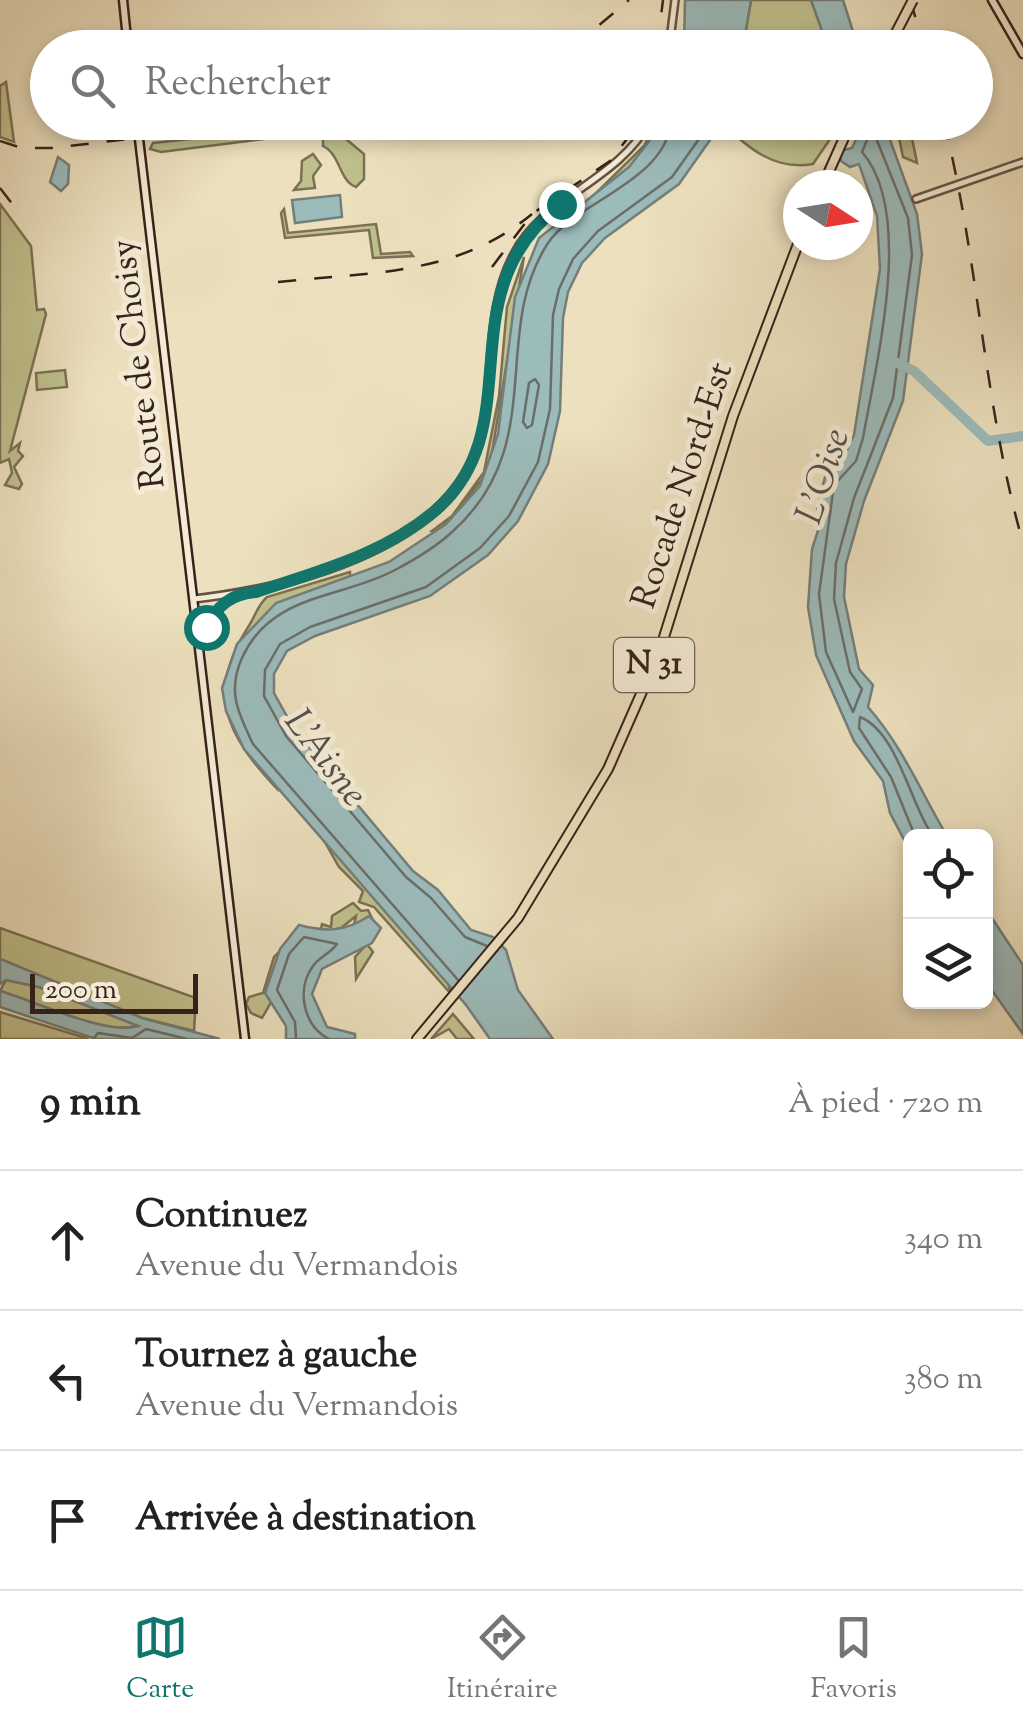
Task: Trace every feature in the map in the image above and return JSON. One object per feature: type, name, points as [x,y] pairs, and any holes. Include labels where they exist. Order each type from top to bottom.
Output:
[{"type":"main road","points":[[897,30],[913,0]]},
{"type":"main road","points":[[830,170],[844,140]]},
{"type":"main road","name":"Rocade Nord-Est","points":[[418,1039],[518,918],[608,769],[664,637],[733,416],[792,260]]},
{"type":"street","points":[[123,0],[126,30]]},
{"type":"street","points":[[671,30],[675,0]]},
{"type":"street","points":[[992,0],[1023,54]]},
{"type":"street","name":"Route de Choisy","points":[[139,140],[245,1039]]},
{"type":"street","points":[[193,599],[256,592],[362,555],[421,522],[453,493],[479,446],[498,295],[516,250],[540,220],[616,165],[635,140]]},
{"type":"street","points":[[916,198],[1021,162]]},
{"type":"street","points":[[198,646],[214,613],[239,593]]},
{"type":"street","points":[[206,598],[214,613]]},
{"type":"street","points":[[195,613],[214,613]]},
{"type":"green space","points":[[751,0],[811,0],[822,30],[746,30]]},
{"type":"green space","points":[[6,82],[14,142],[0,137],[0,86]]},
{"type":"green space","points":[[255,140],[161,152],[150,149],[153,143]]},
{"type":"green space","points":[[323,140],[347,140],[364,154],[364,179],[356,187],[350,184],[323,146]]},
{"type":"green space","points":[[652,140],[628,172],[591,198]]},
{"type":"green space","points":[[829,140],[813,164],[799,165],[774,161],[742,141]]},
{"type":"green space","points":[[900,140],[912,140],[917,163],[903,157]]},
{"type":"green space","points":[[313,154],[321,165],[313,176],[315,188],[294,190],[301,181],[302,161]]},
{"type":"green space","points":[[0,204],[31,246],[37,310],[44,309],[46,314],[10,451],[20,443],[18,451],[23,456],[14,467],[22,484],[19,489],[5,485],[12,473],[9,459],[0,463]]},
{"type":"green space","points":[[284,209],[288,233],[376,224],[381,254],[410,252],[413,256],[373,258],[369,230],[285,238],[281,213]]},
{"type":"green space","points":[[524,257],[489,471],[439,532],[432,531],[452,516],[484,472],[499,396],[507,307]]},
{"type":"green space","points":[[65,370],[67,387],[37,390],[36,373]]},
{"type":"green space","points":[[350,572],[350,577],[284,602],[259,762],[279,791],[245,751],[234,731],[225,692],[228,671],[236,649],[267,597]]},
{"type":"green space","points":[[322,837],[447,979],[451,994],[374,907],[359,902],[363,891],[339,867]]},
{"type":"green space","points":[[353,903],[361,911],[368,910],[374,922],[354,925],[356,916],[341,928],[320,933],[322,924],[331,927],[332,916]]},
{"type":"green space","points":[[0,928],[196,998],[194,1031],[142,1018],[0,959]]},
{"type":"green space","points":[[367,944],[373,952],[356,979],[355,957]]},
{"type":"green space","points":[[282,949],[274,997],[262,1018],[251,1013],[246,1004],[249,997],[263,993],[274,957]]},
{"type":"green space","points":[[6,980],[39,987],[138,1025],[109,1026],[70,1016],[0,991]]},
{"type":"green space","points":[[0,1012],[89,1039],[0,1039]]},
{"type":"green space","points":[[453,1014],[474,1039],[457,1039],[449,1029],[431,1039]]},
{"type":"water","points":[[685,0],[751,0],[746,30],[684,30]]},
{"type":"water","points":[[811,0],[843,0],[853,30],[822,30]]},
{"type":"water","name":"L'Aisne","points":[[650,140],[710,140],[679,184],[605,238],[582,263],[568,292],[563,318],[560,411],[548,464],[518,521],[488,555],[430,596],[315,636],[287,651],[274,674],[274,693],[294,729],[413,871],[438,890],[471,930],[493,937],[506,950],[518,990],[553,1039],[490,1039],[466,1005],[244,749],[226,711],[222,688],[237,644],[276,603],[389,562],[446,524],[480,486],[498,434],[515,297],[539,238],[629,167]]},
{"type":"water","name":"L'Oise","points":[[856,140],[890,140],[917,214],[922,254],[903,401],[864,501],[846,564],[844,597],[859,669],[873,685],[868,707],[902,754],[943,829],[903,829],[903,838],[890,813],[883,781],[854,741],[816,655],[808,607],[812,549],[823,515],[817,509],[826,473],[838,469],[854,435],[880,269],[873,170],[861,170],[859,164],[850,167],[841,161],[840,151],[852,148]]},
{"type":"water","points":[[58,157],[69,165],[68,184],[61,191],[50,182]]},
{"type":"water","points":[[340,195],[342,217],[295,223],[292,200]]},
{"type":"water","points":[[369,916],[381,928],[372,943],[322,969],[312,994],[327,1027],[355,1034],[355,1039],[286,1039],[286,1026],[265,993],[280,949],[299,925],[335,929]]},
{"type":"water","points":[[993,920],[1023,965],[1023,1034],[993,992]]},
{"type":"water","points":[[0,959],[142,1018],[220,1039],[96,1039],[0,1007],[0,991],[90,1022],[125,1028],[138,1026],[39,987],[6,980],[0,984]]},
{"type":"waterway","points":[[895,362],[914,371],[988,441],[1023,436]]},
{"type":"railway","points":[[593,30],[629,0]]},
{"type":"railway","points":[[659,30],[663,0]]},
{"type":"railway","points":[[910,0],[919,30]]},
{"type":"railway","points":[[0,141],[22,148],[53,148],[119,140]]},
{"type":"railway","points":[[492,267],[532,214],[610,161],[626,140]]},
{"type":"railway","points":[[948,140],[999,439],[1023,543]]},
{"type":"railway","points":[[0,188],[20,214]]},
{"type":"railway","points":[[278,282],[412,268],[443,260],[474,249],[532,214]]},
{"type":"route","points":[[206,627],[216,610],[239,593],[256,592],[362,555],[421,522],[453,493],[479,446],[498,295],[505,273],[523,240],[561,204]]}]
